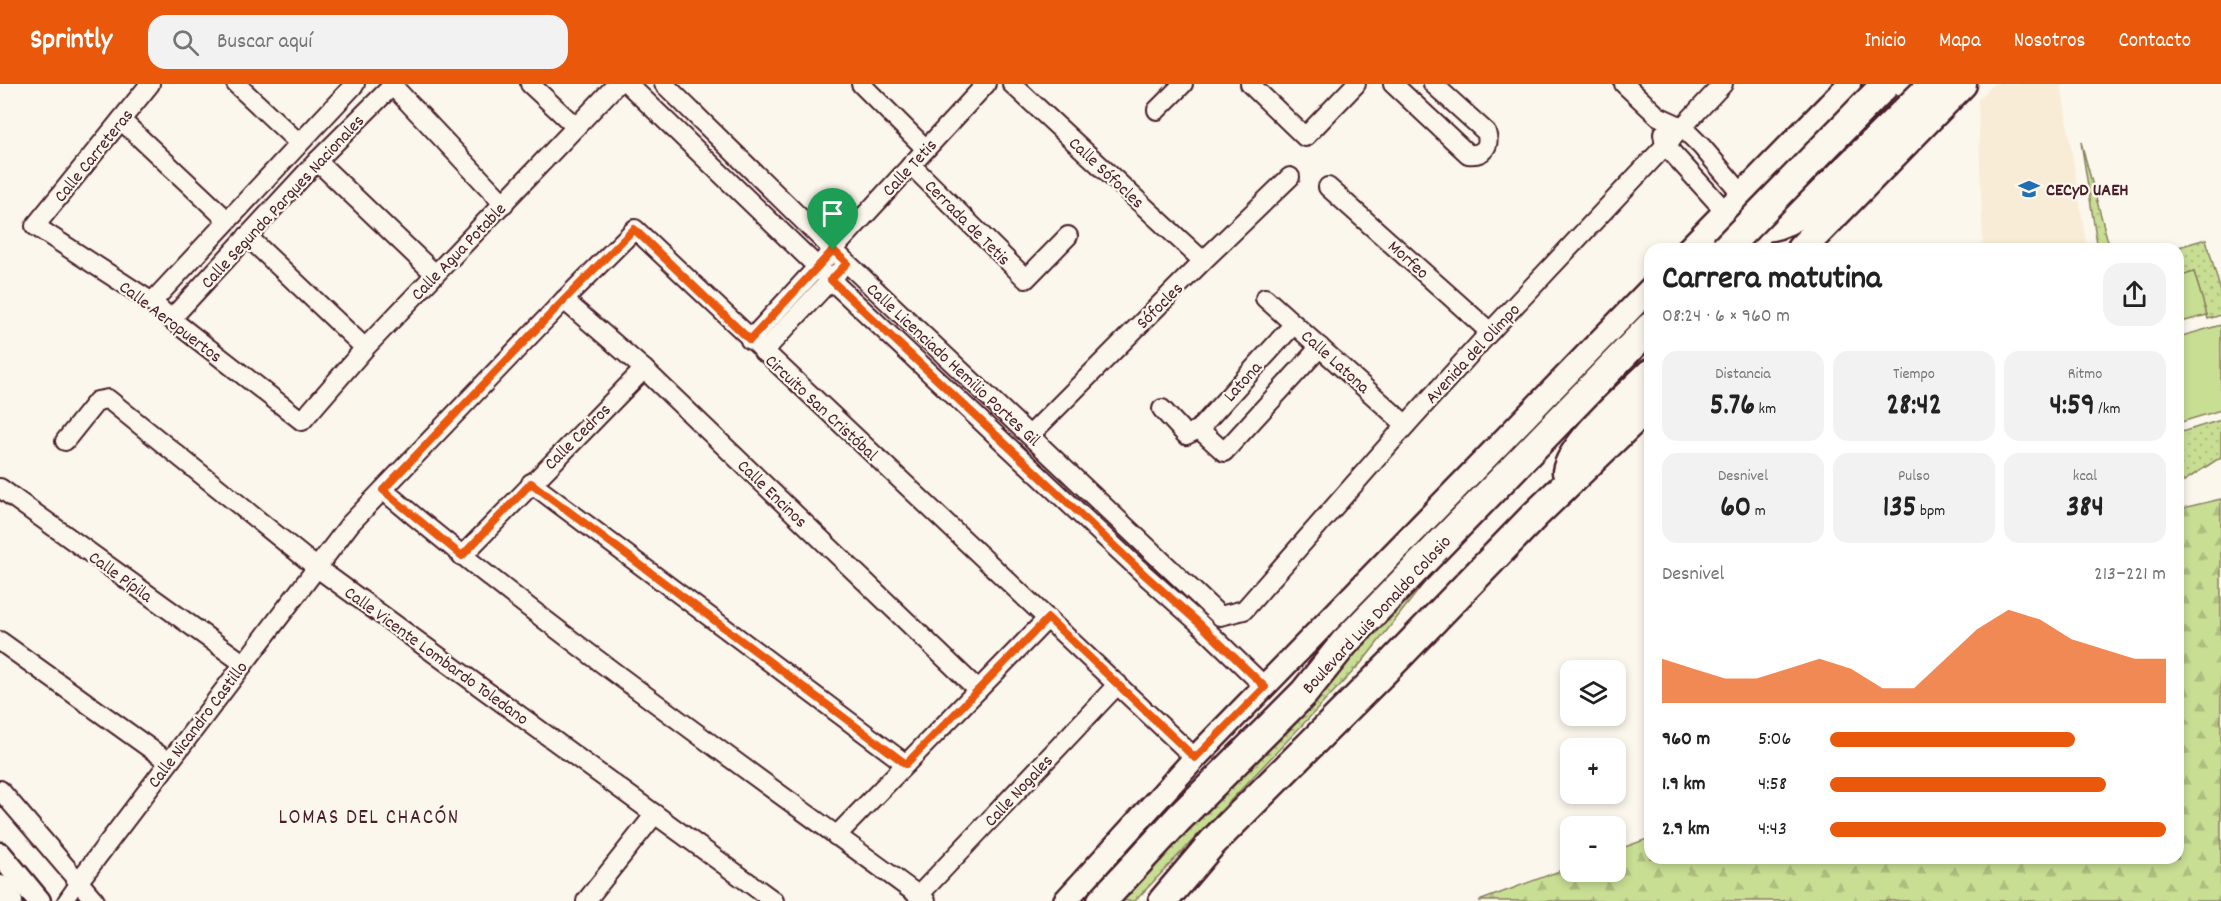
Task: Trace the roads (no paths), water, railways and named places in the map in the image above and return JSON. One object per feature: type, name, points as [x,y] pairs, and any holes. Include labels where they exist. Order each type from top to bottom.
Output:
[{"type":"main road","points":[[1731,243],[1886,84]]},
{"type":"main road","points":[[1733,202],[1729,219],[1755,238],[1773,226],[1799,215],[1933,84]]},
{"type":"main road","points":[[1807,243],[1962,84]]},
{"type":"main road","name":"Boulevard Luis Donaldo Colosio","points":[[1102,901],[1179,818],[1304,693],[1345,642],[1644,333]]},
{"type":"main road","points":[[1565,486],[1568,467],[1577,450],[1644,380]]},
{"type":"main road","points":[[1163,901],[1214,842],[1565,486],[1644,410]]},
{"type":"street","name":"Calle Carreteras","points":[[35,226],[150,84]]},
{"type":"street","points":[[236,84],[299,143]]},
{"type":"street","name":"Calle Segunda Parques Nacionales","points":[[152,303],[355,84]]},
{"type":"street","points":[[530,84],[576,127]]},
{"type":"street","name":"Calle Agua Potable","points":[[302,422],[365,348],[617,84]]},
{"type":"street","points":[[628,84],[831,280],[1265,687]]},
{"type":"street","name":"Calle Licenciado Hemilio Portes Gil","points":[[664,84],[833,250],[1220,616]]},
{"type":"street","points":[[861,84],[926,149]]},
{"type":"street","name":"Calle Tetis","points":[[757,346],[817,266],[986,84]]},
{"type":"street","name":"Calle Sófocles","points":[[1012,84],[1203,261]]},
{"type":"street","points":[[1157,110],[1183,84]]},
{"type":"street","points":[[1250,84],[1305,137],[1356,84]]},
{"type":"street","points":[[1393,84],[1468,154],[1482,153],[1487,147],[1486,132],[1433,84]]},
{"type":"street","points":[[1624,84],[1658,116],[1682,127],[1702,147],[1733,202]]},
{"type":"street","name":"Avenida del Olimpo","points":[[1220,616],[1244,610],[1406,424],[1723,84]]},
{"type":"street","points":[[1694,243],[1849,84]]},
{"type":"street","points":[[393,85],[504,204]]},
{"type":"street","name":"Calle Segunda Parques Nacionales","points":[[171,319],[317,161],[393,85]]},
{"type":"street","points":[[1658,116],[1665,145],[1733,202]]},
{"type":"street","points":[[121,120],[227,220]]},
{"type":"street","points":[[1798,136],[1801,146],[1812,162],[1829,174],[1839,176]]},
{"type":"street","points":[[317,161],[435,274]]},
{"type":"street","name":"Cerrada de Tetis","points":[[911,165],[1026,279],[1068,236]]},
{"type":"street","name":"Sófocles","points":[[1030,435],[1290,177]]},
{"type":"street","name":"Morfeo","points":[[1328,186],[1490,332]]},
{"type":"street","name":"Calle Aeropuertos","points":[[35,226],[152,303],[302,422]]},
{"type":"street","name":"Circuito San Cristóbal","points":[[316,567],[350,524],[634,229],[1195,758]]},
{"type":"street","points":[[247,236],[365,348]]},
{"type":"street","points":[[757,346],[847,263]]},
{"type":"street","points":[[1065,901],[1195,758],[1644,295]]},
{"type":"street","name":"Calle Latona","points":[[1265,298],[1406,424]]},
{"type":"street","name":"Calle Encinos","points":[[564,300],[644,369],[978,690]]},
{"type":"street","name":"Latona","points":[[1193,432],[1294,324]]},
{"type":"street","points":[[1162,409],[1224,452],[1320,347]]},
{"type":"street","name":"Calle Cedros","points":[[462,556],[644,369]]},
{"type":"street","name":"Calle Vicente Lombardo Toledano","points":[[65,441],[97,401],[108,399],[316,567],[655,814],[762,898]]},
{"type":"street","points":[[531,483],[906,764]]},
{"type":"street","name":"Calle Pípila","points":[[0,488],[243,663]]},
{"type":"street","points":[[383,490],[462,556],[836,837],[922,898]]},
{"type":"street","name":"Calle Nicandro Castillo","points":[[79,881],[316,567]]},
{"type":"street","points":[[836,837],[1048,618]]},
{"type":"street","points":[[0,641],[169,762]]},
{"type":"street","name":"Calle Nogales","points":[[922,898],[1118,684]]},
{"type":"street","points":[[0,790],[95,901]]},
{"type":"street","points":[[586,901],[655,814]]},
{"type":"street","points":[[0,854],[39,901]]},
{"type":"street","points":[[64,901],[79,881]]},
{"type":"place","name":"CECyD UAEH","points":[[2029,189]]},
{"type":"district","name":"LOMAS DEL CHACÓN","points":[[369,816]]}]
